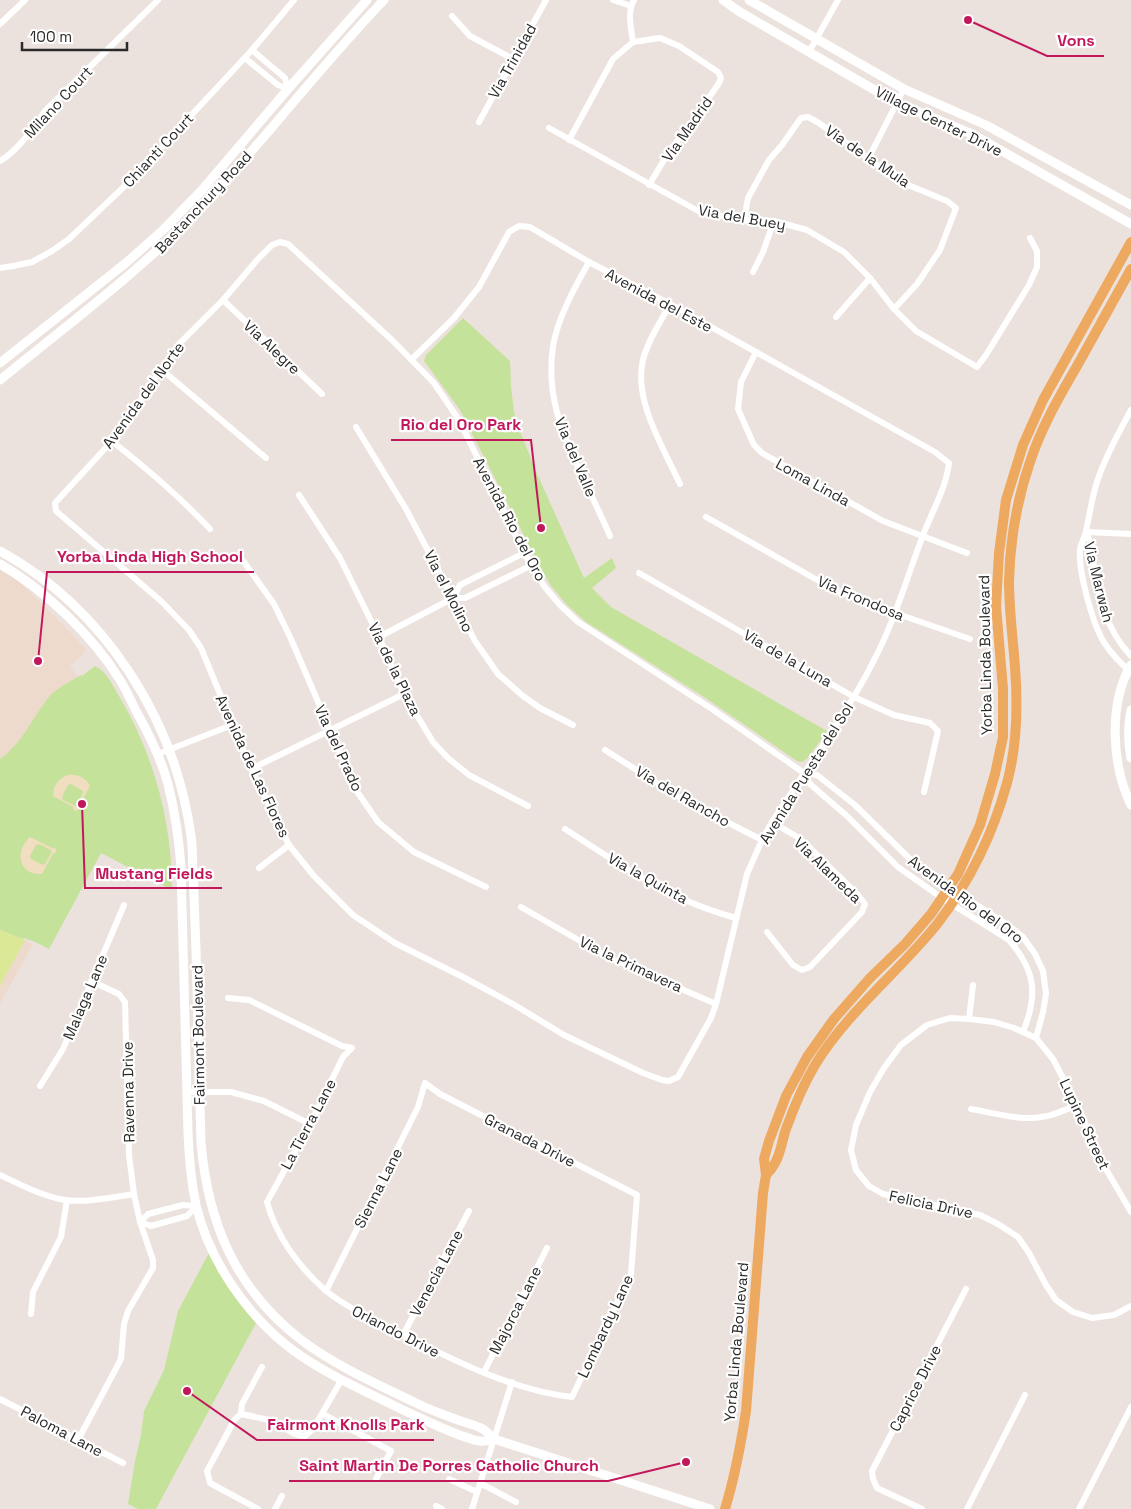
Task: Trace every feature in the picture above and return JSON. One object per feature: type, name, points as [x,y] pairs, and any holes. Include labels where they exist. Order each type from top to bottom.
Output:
[{"type":"main road","name":"Bastanchury Road","points":[[0,363],[127,262],[163,230],[202,190],[367,0]]},
{"type":"main road","name":"Bastanchury Road","points":[[0,380],[131,274],[198,212],[384,0]]},
{"type":"main road","name":"Village Center Drive","points":[[723,0],[740,12],[897,103],[972,134],[1131,224]]},
{"type":"main road","name":"Village Center Drive","points":[[749,0],[904,89],[986,125],[1131,206]]},
{"type":"main road","points":[[288,89],[298,97]]},
{"type":"main road","name":"Yorba Linda Boulevard","points":[[725,1509],[741,1446],[746,1411],[762,1198],[766,1175],[764,1159],[769,1141],[786,1096],[807,1057],[834,1019],[931,914],[958,874],[980,825],[993,781],[1003,736],[1003,689],[996,606],[998,553],[1006,500],[1023,445],[1043,400],[1131,242]]},
{"type":"main road","name":"Yorba Linda Boulevard","points":[[766,1175],[776,1162],[784,1133],[800,1093],[815,1065],[832,1040],[937,924],[974,869],[987,843],[1008,780],[1014,744],[1016,671],[1009,581],[1012,538],[1020,495],[1030,461],[1065,386],[1131,269]]},
{"type":"main road","name":"Fairmont Boulevard","points":[[0,551],[25,566],[60,593],[90,622],[111,646],[153,712],[169,750],[182,791],[192,838],[203,1170],[210,1203],[224,1245],[252,1290],[276,1319],[300,1340],[322,1355],[441,1415],[483,1429],[494,1439],[710,1509]]},
{"type":"main road","name":"Fairmont Boulevard","points":[[0,564],[42,593],[69,618],[101,654],[119,679],[149,734],[168,783],[175,816],[181,867],[189,1157],[197,1206],[204,1230],[214,1253],[241,1297],[257,1317],[290,1348],[312,1363],[442,1429],[479,1442],[494,1439]]},
{"type":"main road","points":[[101,654],[111,646]]},
{"type":"main road","points":[[1130,669],[1119,695],[1115,731],[1117,763],[1122,785],[1131,805]]},
{"type":"main road","points":[[1130,752],[1129,718],[1131,710]]},
{"type":"main road","points":[[790,1088],[800,1093]]},
{"type":"main road","points":[[197,1206],[210,1203]]},
{"type":"main road","points":[[342,1379],[348,1368]]},
{"type":"street","points":[[0,24],[25,0]]},
{"type":"street","name":"Milano Court","points":[[0,161],[7,157],[33,130],[45,112],[158,0]]},
{"type":"street","name":"Chianti Court","points":[[0,268],[32,262],[69,239],[130,181],[245,58],[294,0]]},
{"type":"street","name":"Via Trinidad","points":[[479,122],[546,0]]},
{"type":"street","points":[[569,140],[613,59],[633,42],[630,22],[632,3],[613,0]]},
{"type":"street","points":[[809,52],[838,0]]},
{"type":"street","points":[[452,16],[470,36],[513,59]]},
{"type":"street","name":"Via Madrid","points":[[633,42],[660,38],[679,46],[718,72],[720,78],[719,83],[693,122],[670,150],[649,185]]},
{"type":"street","points":[[252,50],[285,78],[288,89]]},
{"type":"street","points":[[245,58],[278,85],[288,89]]},
{"type":"street","points":[[868,159],[904,89]]},
{"type":"street","name":"Via de la Mula","points":[[744,220],[748,198],[769,160],[801,118],[808,117],[901,182],[946,201],[956,208],[940,250],[917,284],[894,309]]},
{"type":"street","name":"Via del Buey","points":[[549,128],[700,212],[744,220],[774,221],[807,230],[844,252],[870,278],[894,309],[916,331],[977,367],[1029,284],[1037,267],[1037,251],[1030,238]]},
{"type":"street","points":[[753,272],[763,252],[774,221]]},
{"type":"street","name":"Avenida del Este","points":[[412,360],[460,311],[478,288],[509,232],[520,226],[530,227],[589,262],[670,304],[935,452],[949,463]]},
{"type":"street","name":"Avenida del Norte","points":[[56,511],[55,503],[112,442],[179,344],[223,300],[262,254],[272,245],[280,242]]},
{"type":"street","name":"Avenida Rio del Oro","points":[[280,242],[288,244],[294,249],[434,382],[458,420],[524,553],[544,586],[578,622],[712,709],[804,773],[817,775],[855,805],[919,868],[1008,925],[1022,937],[1036,954],[1042,971],[1046,994],[1036,1038]]},
{"type":"street","name":"Via del Valle","points":[[589,262],[565,306],[553,344],[551,378],[554,404],[564,436],[610,536]]},
{"type":"street","points":[[836,317],[870,278]]},
{"type":"street","name":"Via Alegre","points":[[223,300],[322,394]]},
{"type":"street","points":[[670,304],[649,344],[642,363],[642,387],[650,422],[680,484]]},
{"type":"street","name":"Loma Linda","points":[[756,352],[741,382],[738,410],[754,445],[762,453],[883,521],[922,537],[967,552]]},
{"type":"street","points":[[161,369],[266,458]]},
{"type":"street","name":"Via Marwah","points":[[1130,669],[1106,645],[1100,635],[1089,603],[1081,565],[1080,549],[1086,532],[1098,480],[1109,452],[1131,410]]},
{"type":"street","name":"Via el Molino","points":[[356,427],[406,509],[475,641],[498,674],[540,708],[573,725]]},
{"type":"street","points":[[112,442],[162,481],[210,529]]},
{"type":"street","name":"Avenida Puesta del Sol","points":[[669,1081],[678,1076],[682,1070],[705,1030],[716,1004],[747,874],[762,840],[854,697],[874,661],[895,613],[922,537],[947,477],[949,463]]},
{"type":"street","name":"Via de la Plaza","points":[[298,495],[340,558],[380,638],[404,694],[433,742],[448,758],[469,775],[528,806]]},
{"type":"street","name":"Avenida de Las Flores","points":[[56,511],[161,601],[189,630],[201,648],[251,769],[289,845],[314,876],[353,915],[395,943],[513,1004],[564,1035],[652,1077],[669,1081]]},
{"type":"street","name":"Via Frondosa","points":[[706,517],[836,590],[970,639]]},
{"type":"street","points":[[1086,532],[1131,534]]},
{"type":"street","name":"Via Marwah","points":[[1086,532],[1092,548],[1106,617],[1118,641],[1131,656]]},
{"type":"street","points":[[454,598],[460,585],[524,553]]},
{"type":"street","name":"Via del Prado","points":[[244,562],[274,604],[356,790],[378,822],[414,852],[486,887]]},
{"type":"street","points":[[380,638],[454,598],[465,598],[532,565]]},
{"type":"street","name":"Via de la Luna","points":[[639,573],[854,697],[894,716],[930,723],[938,731],[924,792]]},
{"type":"street","points":[[251,769],[404,694]]},
{"type":"street","points":[[158,754],[232,725]]},
{"type":"street","name":"Via del Rancho","points":[[605,750],[682,799],[762,840]]},
{"type":"street","points":[[1116,750],[1130,752]]},
{"type":"street","name":"Avenida Rio del Oro","points":[[804,773],[810,784],[847,816],[898,867],[951,904],[1008,940],[1016,949],[1031,976],[1033,994],[1030,1016],[1024,1032]]},
{"type":"street","name":"Via Alameda","points":[[767,932],[792,965],[802,970],[810,967],[862,912],[865,904],[799,838],[772,822]]},
{"type":"street","name":"Via la Quinta","points":[[565,830],[653,884],[706,909],[736,918]]},
{"type":"street","points":[[259,868],[289,845]]},
{"type":"street","name":"Malaga Lane","points":[[40,1086],[63,1049],[124,905]]},
{"type":"street","name":"Via la Primavera","points":[[521,907],[608,957],[716,1004]]},
{"type":"street","name":"Ravenna Drive","points":[[78,1440],[121,1359],[124,1324],[128,1312],[152,1268],[153,1260],[140,1222],[134,1194],[130,1155],[125,1002],[119,994],[91,981]]},
{"type":"street","points":[[970,1019],[973,984]]},
{"type":"street","name":"La Tierra Lane","points":[[228,998],[249,1000],[342,1046],[352,1048],[344,1057],[267,1202]]},
{"type":"street","name":"Felicia Drive","points":[[1036,1038],[1014,1028],[994,1022],[970,1019],[950,1018],[927,1025],[901,1045],[884,1068],[870,1092],[856,1125],[851,1150],[856,1170],[868,1186],[883,1194],[980,1215],[1018,1237],[1056,1300],[1074,1312],[1092,1318],[1114,1315],[1131,1306]]},
{"type":"street","name":"Lupine Street","points":[[1036,1038],[1053,1059],[1077,1105],[1103,1164],[1131,1212]]},
{"type":"street","name":"Granada Drive","points":[[426,1083],[440,1094],[637,1194]]},
{"type":"street","name":"Sienna Lane","points":[[326,1291],[418,1107],[426,1083]]},
{"type":"street","points":[[188,1092],[231,1092],[264,1101],[310,1124]]},
{"type":"street","points":[[971,1109],[1022,1118],[1034,1118],[1046,1116],[1077,1105]]},
{"type":"street","points":[[0,1175],[46,1195],[67,1200],[100,1199],[134,1194]]},
{"type":"street","name":"Lombardy Lane","points":[[572,1397],[631,1274],[637,1194]]},
{"type":"street","points":[[31,1314],[32,1292],[61,1237],[67,1200]]},
{"type":"street","name":"Orlando Drive","points":[[267,1202],[270,1213],[284,1241],[300,1264],[326,1291],[360,1313],[452,1359],[484,1372],[559,1396],[572,1397]]},
{"type":"street","points":[[184,1205],[197,1206],[187,1216],[151,1226],[140,1222],[148,1214],[184,1205]]},
{"type":"street","name":"Venecia Lane","points":[[403,1335],[469,1211]]},
{"type":"street","name":"Majorca Lane","points":[[484,1372],[547,1248]]},
{"type":"street","name":"Caprice Drive","points":[[922,1509],[877,1488],[872,1479],[872,1471],[966,1289]]},
{"type":"street","points":[[242,1414],[242,1404],[262,1367]]},
{"type":"street","points":[[242,1414],[270,1420],[298,1435],[305,1436],[311,1432],[323,1414],[342,1379]]},
{"type":"street","points":[[472,1509],[512,1382]]},
{"type":"street","points":[[967,1509],[1026,1394]]},
{"type":"street","name":"Paloma Lane","points":[[0,1399],[123,1463]]},
{"type":"street","points":[[1080,1509],[1131,1407]]},
{"type":"street","points":[[242,1414],[235,1419],[207,1471],[210,1483],[258,1509]]},
{"type":"street","points":[[323,1414],[391,1451],[376,1479]]},
{"type":"street","points":[[449,1479],[477,1492]]},
{"type":"street","points":[[480,1483],[516,1502]]},
{"type":"street","points":[[274,1509],[282,1496]]},
{"type":"shaded area","points":[[0,570],[18,580],[70,632],[84,647],[85,651],[70,666],[78,677],[68,682],[47,700],[27,732],[0,759]]},
{"type":"shaded area","points":[[0,930],[33,944],[0,1004]]},
{"type":"green space","points":[[463,318],[510,361],[514,412],[521,434],[584,578],[612,558],[616,568],[592,588],[611,607],[827,731],[808,758],[802,762],[797,761],[704,697],[586,622],[567,605],[551,586],[460,410],[424,361],[426,355]]},
{"type":"green space","points":[[95,666],[112,683],[142,741],[151,765],[159,789],[169,839],[172,890],[101,853],[49,949],[33,941],[0,930],[0,759],[20,739],[53,693]]},
{"type":"green space","points":[[0,930],[25,940],[0,986]]},
{"type":"green space","points":[[209,1253],[228,1287],[256,1323],[156,1509],[138,1509],[128,1504],[144,1411],[164,1370],[178,1311]]},
{"type":"sand","points":[[68,775],[78,776],[86,780],[90,786],[79,809],[76,811],[73,807],[53,796],[55,786]],"holes":[[[71,784],[83,791],[75,806],[63,800],[62,797],[68,785]]]},
{"type":"sand","points":[[30,837],[56,849],[42,874],[34,874],[24,867],[21,855],[25,843]],"holes":[[[39,844],[52,852],[43,865],[31,859],[30,856],[36,845]]]},
{"type":"place","name":"Vons","points":[[968,20]]},
{"type":"place","name":"Rio del Oro Park","points":[[541,528]]},
{"type":"place","name":"Yorba Linda High School","points":[[38,661]]},
{"type":"place","name":"Mustang Fields","points":[[82,804]]},
{"type":"place","name":"Fairmont Knolls Park","points":[[187,1391]]},
{"type":"place","name":"Saint Martin De Porres Catholic Church","points":[[686,1462]]}]
